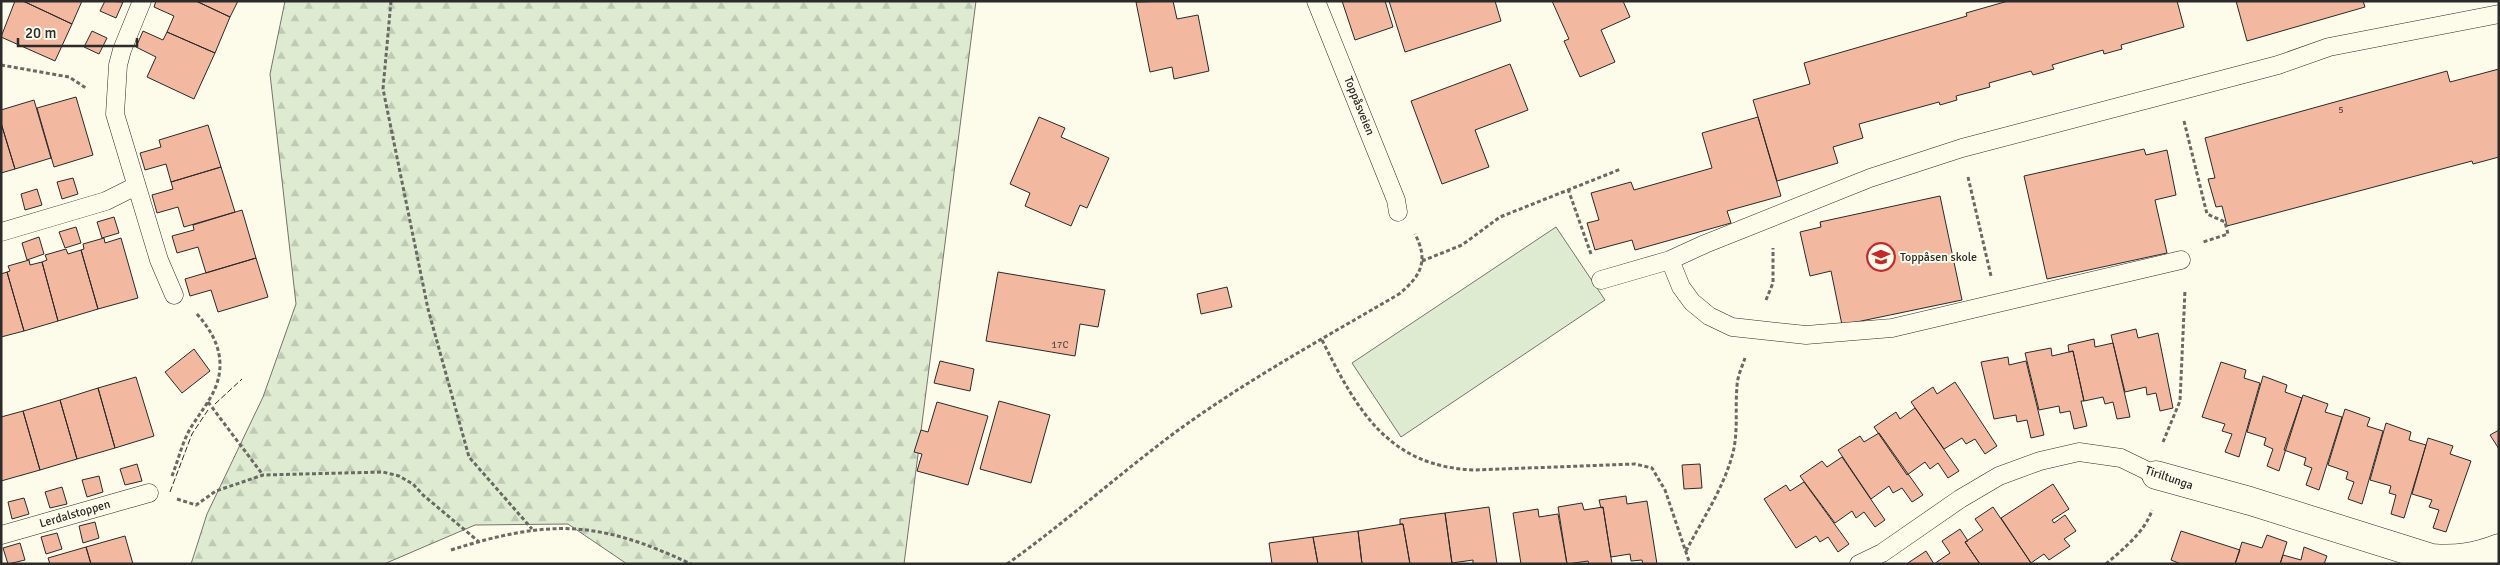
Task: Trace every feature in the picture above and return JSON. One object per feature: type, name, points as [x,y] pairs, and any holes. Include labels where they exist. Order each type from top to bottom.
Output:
[{"type":"street","name":"Tiriltunga","points":[[2156,476],[2250,501],[2432,558],[2454,560],[2474,558],[2499,548]]},
{"type":"lane","points":[[142,1],[122,50],[116,79],[115,114],[159,260],[174,295]]},
{"type":"lane","name":"Toppåsveien","points":[[1316,1],[1396,200],[1398,212]]},
{"type":"lane","points":[[1601,280],[1670,260],[1705,244],[1870,178],[1962,148],[2278,65],[2329,47],[2499,14]]},
{"type":"lane","points":[[1,232],[106,202],[136,186]]},
{"type":"lane","points":[[1670,260],[1681,287],[1692,302],[1717,320],[1732,327],[1755,331],[1806,335],[1892,328],[2181,260]]},
{"type":"lane","name":"Tiriltunga","points":[[1859,564],[1882,553],[1960,499],[1999,476],[2040,461],[2079,452],[2121,458],[2156,476]]},
{"type":"lane","name":"Lerdalstoppen","points":[[1,535],[149,493]]},
{"type":"path","points":[[391,1],[383,89],[428,309],[469,457],[532,529]]},
{"type":"path","points":[[1,65],[69,77],[84,85],[90,92]]},
{"type":"path","points":[[2177,91],[2206,214],[2225,222],[2228,234],[2206,240]]},
{"type":"path","points":[[1962,148],[1997,303]]},
{"type":"path","points":[[1422,261],[1462,245],[1500,217],[1621,169]]},
{"type":"path","points":[[1568,189],[1601,280]]},
{"type":"path","points":[[1007,564],[1068,519],[1177,431],[1251,380],[1399,294],[1417,276],[1422,261],[1422,246],[1406,219],[1398,212]]},
{"type":"path","points":[[2106,564],[2134,538],[2145,524],[2156,496],[2156,476],[2165,437],[2180,401],[2187,299],[2181,260]]},
{"type":"path","points":[[149,493],[150,495],[160,495],[166,489],[189,431],[208,402],[218,382],[221,361],[219,348],[206,324]]},
{"type":"path","points":[[1685,552],[1702,525],[1726,472],[1737,427],[1737,386],[1755,331]]},
{"type":"path","points":[[1322,340],[1350,393],[1377,428],[1407,453],[1425,462],[1450,470],[1635,464],[1652,468],[1665,490],[1690,564]]},
{"type":"path","points":[[208,402],[263,475]]},
{"type":"path","points":[[190,505],[196,505],[216,490],[263,475],[370,471],[399,476],[414,484],[423,495],[478,541]]},
{"type":"path","points":[[451,550],[478,541],[532,529],[559,527],[585,529],[623,537],[691,564]]},
{"type":"green space","points":[[285,1],[976,1],[904,564],[627,564],[568,524],[475,525],[384,564],[191,564],[207,514],[263,397],[296,304],[270,74]]},
{"type":"green space","points":[[1556,227],[1605,300],[1401,437],[1352,363]]},
{"type":"building","points":[[15,1],[23,1],[72,24],[55,61],[1,37]]},
{"type":"building","points":[[23,1],[82,1],[72,24]]},
{"type":"building","points":[[105,1],[123,2],[116,18],[100,11]]},
{"type":"building","points":[[156,1],[196,1],[230,17],[215,53],[167,32],[174,16],[154,7]]},
{"type":"building","points":[[196,1],[238,1],[230,17]]},
{"type":"building","points":[[1173,1],[1177,19],[1198,15],[1209,71],[1174,79],[1172,67],[1150,72],[1136,2]]},
{"type":"building","points":[[1342,1],[1385,1],[1393,27],[1355,40]]},
{"type":"building","points":[[1389,1],[1495,1],[1501,21],[1405,52]]},
{"type":"building","points":[[1552,1],[1623,1],[1630,17],[1601,30],[1615,62],[1580,77],[1564,41],[1569,39]]},
{"type":"building","points":[[2008,1],[2177,1],[2184,27],[2121,45],[2122,49],[2104,54],[2103,50],[2052,65],[2054,69],[2033,75],[2031,71],[1989,83],[1990,87],[1956,96],[1957,100],[1940,105],[1939,102],[1859,124],[1863,138],[1833,147],[1838,163],[1777,181],[1753,100],[1810,84],[1804,63],[1967,16],[1966,13]]},
{"type":"building","points":[[2236,1],[2363,1],[2365,7],[2247,41]]},
{"type":"building","points":[[92,31],[107,38],[99,54],[84,47]]},
{"type":"building","points":[[143,31],[163,40],[167,32],[215,53],[194,99],[147,77],[156,57],[136,47]]},
{"type":"building","points":[[1510,64],[1528,110],[1475,130],[1489,167],[1442,184],[1411,101]]},
{"type":"building","points":[[2499,69],[2499,157],[2473,164],[2472,161],[2227,226],[2222,206],[2216,207],[2208,179],[2215,178],[2205,138],[2447,71],[2450,82]]},
{"type":"building","points":[[76,97],[93,155],[54,167],[37,108]]},
{"type":"building","points":[[34,100],[51,158],[15,169],[1,123],[1,110]]},
{"type":"building","points":[[1039,117],[1065,128],[1061,137],[1109,158],[1087,208],[1080,205],[1071,226],[1025,206],[1030,193],[1010,184]]},
{"type":"building","points":[[1758,117],[1781,196],[1727,211],[1731,223],[1635,250],[1632,240],[1595,250],[1587,223],[1599,220],[1591,193],[1631,182],[1634,190],[1712,168],[1702,133]]},
{"type":"building","points":[[1,123],[15,169],[1,173]]},
{"type":"building","points":[[208,125],[221,167],[171,182],[166,164],[145,170],[140,153],[161,147],[159,140]]},
{"type":"building","points":[[2144,149],[2146,155],[2167,150],[2176,195],[2155,200],[2167,253],[2047,279],[2024,176]]},
{"type":"building","points":[[221,167],[235,212],[184,227],[178,207],[157,213],[152,195],[173,189],[171,182]]},
{"type":"building","points":[[73,178],[78,194],[62,199],[57,182]]},
{"type":"building","points":[[37,189],[42,205],[25,210],[21,194]]},
{"type":"building","points":[[1940,196],[1962,300],[1842,325],[1831,271],[1810,276],[1800,232],[1821,227],[1820,222]]},
{"type":"building","points":[[242,210],[256,258],[206,273],[198,247],[177,253],[172,236],[194,230],[193,225]]},
{"type":"building","points":[[114,217],[119,233],[102,238],[97,222]]},
{"type":"building","points":[[76,227],[81,243],[65,248],[59,232]]},
{"type":"building","points":[[39,237],[44,254],[27,260],[22,243]]},
{"type":"building","points":[[104,238],[105,243],[121,238],[138,298],[98,309],[81,250],[84,249],[83,244]]},
{"type":"building","points":[[66,249],[68,254],[81,250],[98,309],[58,321],[42,262],[47,260],[45,255]]},
{"type":"building","points":[[256,258],[268,297],[218,312],[211,290],[190,296],[185,279]]},
{"type":"building","points":[[29,260],[30,265],[42,262],[58,321],[24,331],[7,272],[10,271],[8,266]]},
{"type":"building","points":[[7,272],[24,331],[1,337],[1,274]]},
{"type":"building","points":[[998,272],[1105,290],[1098,327],[1080,324],[1075,356],[986,341]]},
{"type":"building","points":[[1227,287],[1232,307],[1201,314],[1197,294]]},
{"type":"building","points":[[2136,329],[2138,338],[2158,333],[2173,408],[2160,411],[2156,393],[2147,395],[2146,387],[2125,392],[2111,335]]},
{"type":"building","points":[[2094,339],[2095,347],[2113,343],[2130,417],[2117,419],[2113,402],[2105,404],[2103,397],[2084,401],[2073,351],[2069,352],[2068,345]]},
{"type":"building","points":[[2051,348],[2052,356],[2073,351],[2084,401],[2081,401],[2087,426],[2074,429],[2070,411],[2060,413],[2059,406],[2039,410],[2025,353]]},
{"type":"building","points":[[194,349],[210,371],[182,393],[165,372]]},
{"type":"building","points":[[2008,357],[2009,365],[2026,361],[2044,435],[2031,438],[2027,420],[2017,422],[2016,415],[1994,419],[1981,362]]},
{"type":"building","points":[[940,361],[974,369],[970,391],[934,383]]},
{"type":"building","points":[[2221,362],[2246,370],[2244,378],[2260,383],[2239,457],[2225,452],[2232,434],[2222,431],[2225,424],[2202,417]]},
{"type":"building","points":[[2263,376],[2287,385],[2285,392],[2302,398],[2279,471],[2267,466],[2273,449],[2264,445],[2266,438],[2247,432]]},
{"type":"building","points":[[136,377],[154,436],[115,448],[98,388]]},
{"type":"building","points":[[1955,382],[1997,446],[1985,454],[1975,439],[1966,444],[1962,438],[1944,449],[1911,402],[1933,387],[1937,394]]},
{"type":"building","points":[[98,388],[115,448],[77,459],[60,400]]},
{"type":"building","points":[[2303,395],[2328,404],[2325,412],[2342,417],[2319,490],[2306,485],[2312,468],[2304,465],[2306,458],[2284,450]]},
{"type":"building","points":[[60,400],[77,459],[40,470],[23,411]]},
{"type":"building","points":[[999,401],[1050,415],[1031,483],[980,469]]},
{"type":"building","points":[[937,402],[988,416],[968,485],[917,471],[922,454],[914,452],[921,430],[928,432]]},
{"type":"building","points":[[1915,408],[1959,471],[1948,478],[1938,463],[1930,469],[1925,462],[1907,475],[1874,427],[1896,412],[1900,419]]},
{"type":"building","points":[[2345,409],[2370,418],[2367,426],[2383,431],[2362,504],[2348,499],[2354,482],[2346,479],[2348,472],[2328,465]]},
{"type":"building","points":[[23,411],[40,470],[1,481],[1,417]]},
{"type":"building","points":[[2386,423],[2411,432],[2409,440],[2426,445],[2404,518],[2391,514],[2396,495],[2389,493],[2391,486],[2370,480]]},
{"type":"building","points":[[2499,430],[2499,449],[2490,435]]},
{"type":"building","points":[[1879,433],[1923,495],[1912,502],[1902,488],[1893,493],[1889,486],[1871,499],[1838,450],[1860,436],[1864,442]]},
{"type":"building","points":[[2428,438],[2453,446],[2450,454],[2471,461],[2446,532],[2433,528],[2439,510],[2429,507],[2432,500],[2412,494]]},
{"type":"building","points":[[1842,457],[1885,520],[1875,527],[1864,512],[1856,518],[1852,511],[1835,523],[1800,476],[1822,461],[1827,467]]},
{"type":"building","points":[[137,464],[142,481],[125,485],[120,469]]},
{"type":"building","points":[[1700,464],[1702,488],[1684,489],[1682,465]]},
{"type":"building","points":[[99,476],[103,492],[87,497],[82,480]]},
{"type":"building","points":[[1804,482],[1849,544],[1838,552],[1828,537],[1820,542],[1816,536],[1796,548],[1764,499],[1786,485],[1790,491]]},
{"type":"building","points":[[2053,484],[2069,509],[2052,520],[2054,523],[2065,515],[2076,531],[2064,539],[2070,546],[2049,560],[2044,554],[2031,563],[2001,518]]},
{"type":"building","points":[[62,487],[67,504],[50,508],[45,492]]},
{"type":"building","points":[[1626,496],[1627,504],[1647,501],[1657,564],[1643,564],[1642,560],[1631,561],[1630,554],[1611,557],[1603,507],[1601,508],[1599,500]]},
{"type":"building","points":[[24,498],[29,514],[12,519],[8,502]]},
{"type":"building","points":[[1582,503],[1584,510],[1603,507],[1612,564],[1589,564],[1588,561],[1567,564],[1558,507]]},
{"type":"building","points":[[1489,507],[1497,564],[1473,564],[1473,560],[1452,563],[1445,513]]},
{"type":"building","points":[[1993,507],[2030,564],[1980,564],[1965,542],[1983,530],[1975,519]]},
{"type":"building","points":[[1538,509],[1539,517],[1558,514],[1567,564],[1521,564],[1513,513]]},
{"type":"building","points":[[1445,513],[1452,564],[1410,564],[1403,524],[1400,524],[1400,519]]},
{"type":"building","points":[[95,522],[99,538],[83,543],[79,526]]},
{"type":"building","points":[[1403,524],[1410,564],[1362,564],[1358,531]]},
{"type":"building","points":[[1960,529],[1968,541],[1965,542],[1980,564],[1934,564],[1950,553],[1942,541]]},
{"type":"building","points":[[1358,531],[1362,564],[1318,564],[1313,537]]},
{"type":"building","points":[[2181,531],[2240,550],[2235,564],[2181,564],[2171,560]]},
{"type":"building","points":[[57,533],[62,549],[46,554],[41,537]]},
{"type":"building","points":[[2267,535],[2287,542],[2280,564],[2235,564],[2242,542],[2262,548]]},
{"type":"building","points":[[125,536],[133,564],[91,564],[86,547]]},
{"type":"building","points":[[1313,537],[1318,564],[1272,564],[1269,543]]},
{"type":"building","points":[[20,543],[25,560],[8,564],[3,548]]},
{"type":"building","points":[[86,547],[91,564],[50,564],[48,558]]},
{"type":"building","points":[[2304,547],[2327,556],[2324,564],[2280,564],[2283,555],[2301,560]]},
{"type":"building","points":[[1926,551],[1934,564],[1908,564],[1908,563]]},
{"type":"fence","points":[[215,404],[242,379]]},
{"type":"fence","points":[[170,492],[192,434],[208,410]]},
{"type":"place","name":"Toppåsen skole","points":[[1881,257]]}]
